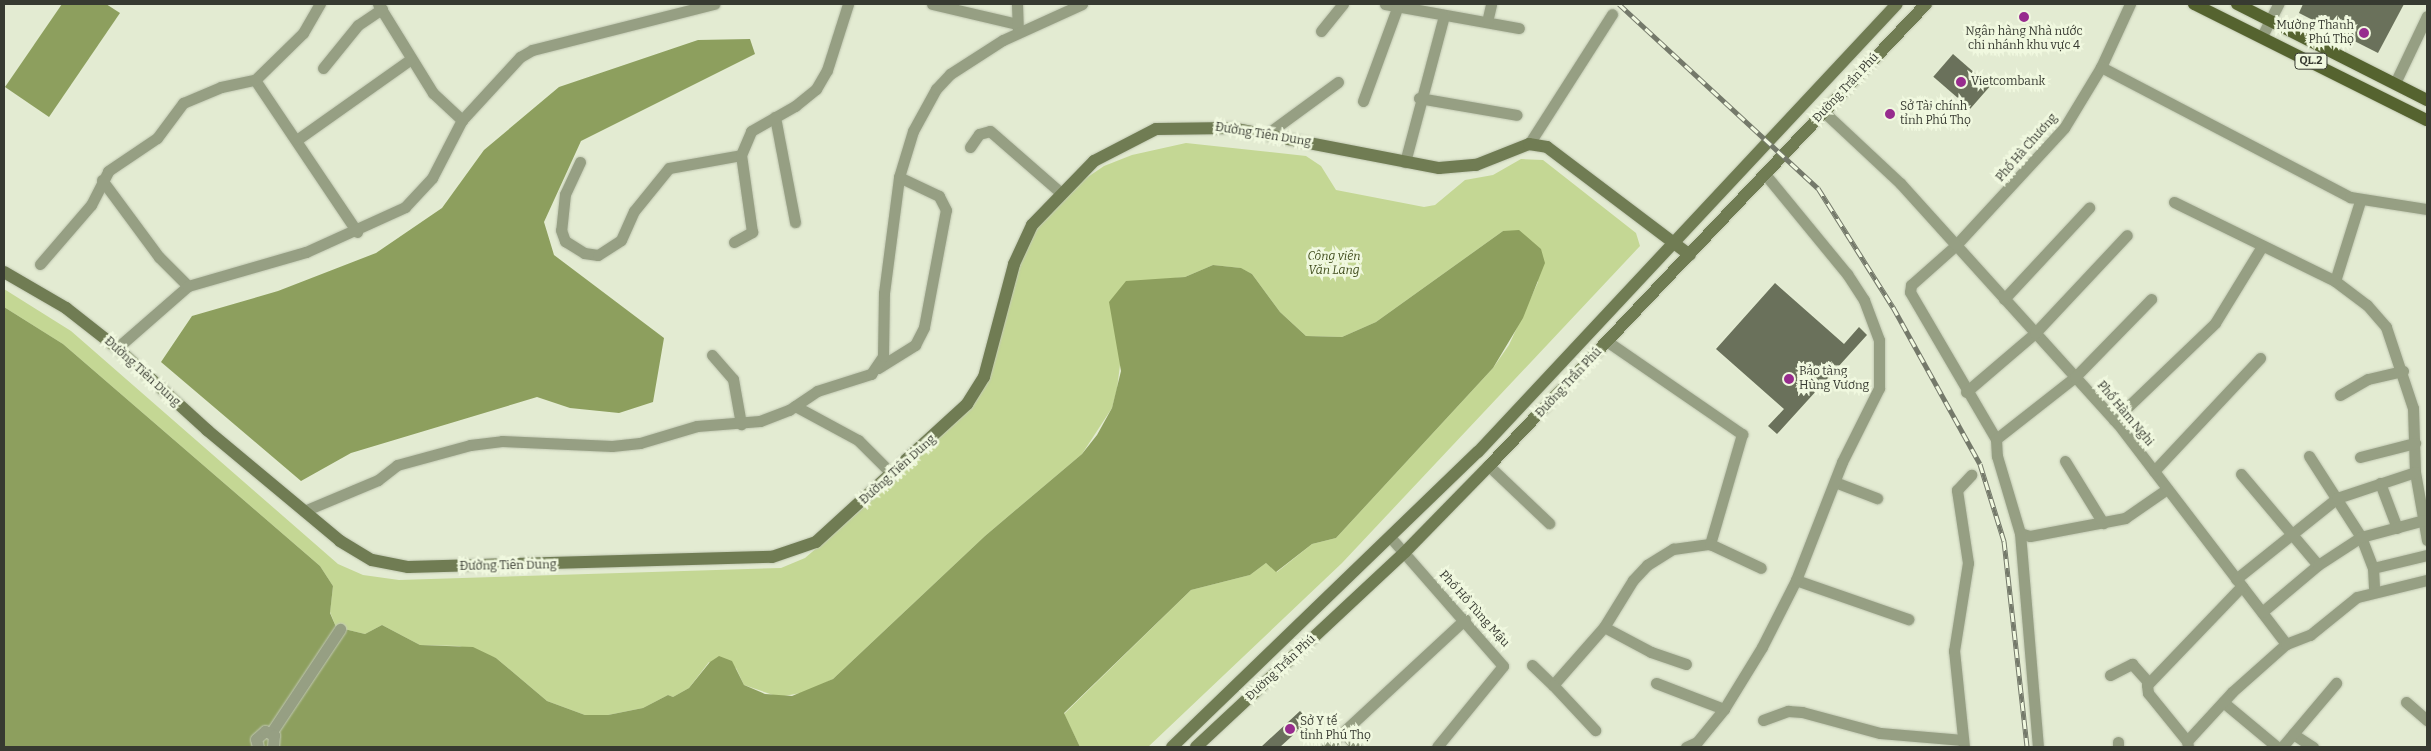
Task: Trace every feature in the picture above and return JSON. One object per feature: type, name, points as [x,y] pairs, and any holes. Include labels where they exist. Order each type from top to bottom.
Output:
[{"type":"main road","name":"Đường Trần Phú","points":[[1174,747],[1391,538],[1674,242],[1897,4]]},
{"type":"main road","name":"Đường Trần Phú","points":[[1196,747],[1405,552],[1490,466],[1926,4]]},
{"type":"main road","name":"QL.2","points":[[2194,4],[2262,36],[2427,120]]},
{"type":"main road","name":"QL.2","points":[[2236,4],[2427,100]]},
{"type":"main road","name":"Đường Tiên Dung","points":[[4,272],[66,308],[118,348],[304,511],[356,552],[372,560],[408,568],[772,557],[816,542],[948,425],[977,389],[984,377],[1002,301],[1022,242],[1060,192],[1108,151],[1156,129],[1209,126],[1268,134],[1440,168],[1476,165],[1529,144]]},
{"type":"main road","points":[[1529,144],[1560,154],[1690,255]]},
{"type":"street","points":[[40,264],[91,205],[108,171],[157,138],[184,103],[221,87],[255,80],[300,36],[320,4]]},
{"type":"street","points":[[118,348],[188,286],[287,258],[357,232],[416,197],[432,178],[462,120],[520,57],[532,50],[714,4]]},
{"type":"street","points":[[734,242],[752,232],[741,154],[752,131],[795,106],[822,79],[848,4]]},
{"type":"street","points":[[933,4],[1018,28]]},
{"type":"street","points":[[1017,4],[1018,28]]},
{"type":"street","points":[[878,368],[885,339],[884,293],[899,177],[913,131],[940,83],[1018,28],[1082,4]]},
{"type":"street","points":[[1321,31],[1343,4]]},
{"type":"street","points":[[1486,22],[1491,4]]},
{"type":"street","name":"Phố Hà Chương","points":[[1966,392],[1911,296],[1911,286],[1955,246],[2064,128],[2101,67],[2130,4]]},
{"type":"street","points":[[2262,36],[2278,4]]},
{"type":"street","points":[[323,68],[358,25],[380,6],[411,59],[440,102],[462,120]]},
{"type":"street","points":[[1363,101],[1391,6],[1519,28]]},
{"type":"street","points":[[1529,144],[1612,14]]},
{"type":"street","points":[[1405,162],[1419,98],[1444,15]]},
{"type":"street","points":[[2395,83],[2427,16]]},
{"type":"street","points":[[298,139],[411,59]]},
{"type":"street","points":[[2101,67],[2360,201],[2427,209]]},
{"type":"street","points":[[255,80],[298,139],[357,232]]},
{"type":"street","points":[[1268,134],[1338,82]]},
{"type":"street","points":[[1419,98],[1517,115]]},
{"type":"street","name":"Phố Hàm Nghi","points":[[1824,112],[1900,183],[2114,420],[2286,644]]},
{"type":"street","points":[[775,117],[795,222]]},
{"type":"street","points":[[970,147],[979,134],[990,131],[1060,192]]},
{"type":"street","points":[[580,162],[565,194],[561,230],[565,241],[584,253],[598,254],[621,240],[634,211],[669,168],[741,154]]},
{"type":"street","points":[[1686,747],[1701,745],[1758,654],[1796,580],[1834,482],[1879,388],[1878,340],[1864,300],[1847,274],[1765,174]]},
{"type":"street","points":[[304,511],[378,480],[397,465],[470,445],[502,441],[612,446],[640,443],[697,426],[740,424],[770,418],[796,406],[818,391],[871,374],[915,345],[924,327],[946,210],[939,196],[899,177]]},
{"type":"street","points":[[102,180],[159,257],[188,286]]},
{"type":"street","points":[[2335,281],[2360,201]]},
{"type":"street","points":[[2174,202],[2261,248],[2335,281],[2366,305],[2386,327],[2403,371],[2413,408],[2414,472],[2427,540]]},
{"type":"street","points":[[2004,300],[2089,208]]},
{"type":"street","points":[[2038,747],[2020,533],[1997,456],[1996,439],[1966,392],[2035,333],[2127,235]]},
{"type":"street","points":[[2114,420],[2215,323],[2261,248]]},
{"type":"street","points":[[1996,439],[2075,377],[2151,299]]},
{"type":"street","points":[[1608,342],[1742,434],[1710,544]]},
{"type":"street","points":[[712,355],[733,379],[740,424]]},
{"type":"street","points":[[2154,471],[2260,358]]},
{"type":"street","points":[[2340,396],[2368,379],[2403,371]]},
{"type":"street","points":[[796,406],[858,440],[893,475]]},
{"type":"street","points":[[2360,457],[2415,443]]},
{"type":"street","points":[[2309,456],[2361,537],[2373,568],[2374,590]]},
{"type":"street","points":[[2065,461],[2103,523]]},
{"type":"street","points":[[1490,466],[1549,523]]},
{"type":"street","points":[[2414,472],[2337,498],[2290,532],[2239,582],[2149,683],[2148,693],[2187,744],[2223,702],[2286,644],[2306,637],[2350,602],[2374,590],[2427,580]]},
{"type":"street","points":[[2241,474],[2318,565]]},
{"type":"street","points":[[1763,720],[1779,713],[1802,712],[1901,742],[1964,744],[1954,651],[1968,563],[1957,490],[1971,475]]},
{"type":"street","points":[[1834,482],[1876,498]]},
{"type":"street","points":[[2380,483],[2397,528]]},
{"type":"street","points":[[2020,533],[2030,536],[2131,516],[2168,489]]},
{"type":"street","points":[[2262,612],[2318,565],[2361,537],[2424,520]]},
{"type":"street","name":"Phố Hồ Tùng Mậu","points":[[1391,538],[1465,619],[1503,666],[1439,747]]},
{"type":"street","points":[[1554,685],[1604,627],[1647,565],[1673,549],[1710,544],[1761,568]]},
{"type":"street","points":[[2373,568],[2427,555]]},
{"type":"street","points":[[1796,580],[1908,619]]},
{"type":"street","points":[[1327,747],[1465,619]]},
{"type":"street","points":[[1604,627],[1651,652],[1686,664]]},
{"type":"street","points":[[271,733],[340,629]]},
{"type":"street","points":[[2110,675],[2132,664],[2149,683]]},
{"type":"street","points":[[1532,665],[1554,685],[1595,730]]},
{"type":"street","points":[[1656,683],[1724,709]]},
{"type":"street","points":[[2282,747],[2336,683]]},
{"type":"street","points":[[2223,702],[2278,747]]},
{"type":"street","points":[[2406,702],[2427,720]]},
{"type":"street","points":[[1344,732],[1356,747]]},
{"type":"street","points":[[258,747],[260,734],[271,733]]},
{"type":"street","points":[[271,733],[275,738],[273,747]]},
{"type":"street","points":[[2293,734],[2313,747]]},
{"type":"green space","name":"Công viên Văn Lang","points":[[1186,143],[1306,156],[1321,166],[1336,190],[1424,207],[1435,205],[1465,180],[1493,175],[1521,159],[1543,160],[1636,233],[1640,246],[1342,563],[1148,747],[1080,747],[1064,714],[1191,590],[1250,575],[1266,563],[1277,572],[1312,544],[1336,538],[1493,368],[1509,345],[1538,282],[1503,231],[1376,322],[1342,337],[1306,336],[1280,312],[1252,274],[1240,268],[1213,265],[1185,277],[1156,280],[1115,330],[1121,357],[1117,389],[1112,408],[1082,454],[985,536],[833,679],[806,692],[779,697],[744,685],[736,668],[709,662],[689,688],[673,697],[668,695],[643,708],[608,715],[585,715],[547,701],[496,658],[459,646],[420,645],[382,625],[365,634],[336,627],[330,612],[333,586],[320,566],[63,344],[4,307],[4,289],[71,331],[338,564],[363,575],[399,580],[781,568],[805,558],[861,510],[970,406],[1011,271],[1040,222],[1076,185],[1104,166],[1132,155]]},
{"type":"shaded area","points":[[62,4],[106,4],[120,13],[49,117],[5,87]]},
{"type":"shaded area","points":[[750,39],[755,54],[581,141],[544,222],[554,255],[664,338],[653,402],[619,413],[570,408],[537,397],[351,453],[301,481],[161,362],[192,316],[278,291],[376,253],[442,208],[484,150],[559,87],[698,40]]},
{"type":"shaded area","points":[[1519,230],[1541,249],[1545,263],[1523,318],[1493,368],[1336,538],[1312,544],[1276,572],[1266,563],[1250,575],[1191,590],[1064,713],[1080,747],[4,747],[4,307],[63,344],[320,566],[333,586],[330,613],[336,627],[365,634],[382,625],[420,645],[473,647],[496,658],[547,701],[585,715],[608,715],[643,708],[668,695],[673,697],[689,688],[710,662],[719,656],[732,661],[744,685],[765,694],[792,696],[833,679],[985,536],[1082,454],[1097,435],[1112,408],[1121,371],[1109,302],[1126,281],[1185,277],[1213,265],[1241,268],[1252,274],[1280,312],[1306,336],[1342,337],[1376,322],[1503,231]]},
{"type":"building","name":"Mường Thanh Phú Thọ","points":[[2303,4],[2404,4],[2378,53],[2299,13]]},
{"type":"building","name":"Vietcombank","points":[[1953,54],[1990,86],[1970,109],[1933,77]]},
{"type":"building","name":"Bảo tàng Hùng Vương","points":[[1775,283],[1844,344],[1859,327],[1867,335],[1777,434],[1768,426],[1784,409],[1716,349]]},
{"type":"building","name":"Sở Y tế tỉnh Phú Thọ","points":[[1300,711],[1312,724],[1305,730],[1302,727],[1280,747],[1261,747]]},
{"type":"railway","points":[[1619,4],[1818,188],[1893,307],[1980,464],[2004,541],[2027,747]]},
{"type":"place","name":"Ngân hàng Nhà nước chi nhánh khu vực 4","points":[[2024,17]]},
{"type":"place","name":"Mường Thanh Phú Thọ","points":[[2364,33]]},
{"type":"place","name":"Vietcombank","points":[[1961,82]]},
{"type":"place","name":"Sở Tài chính tỉnh Phú Thọ","points":[[1890,114]]},
{"type":"place","name":"Bảo tàng Hùng Vương","points":[[1789,379]]},
{"type":"place","name":"Sở Y tế tỉnh Phú Thọ","points":[[1290,729]]}]
